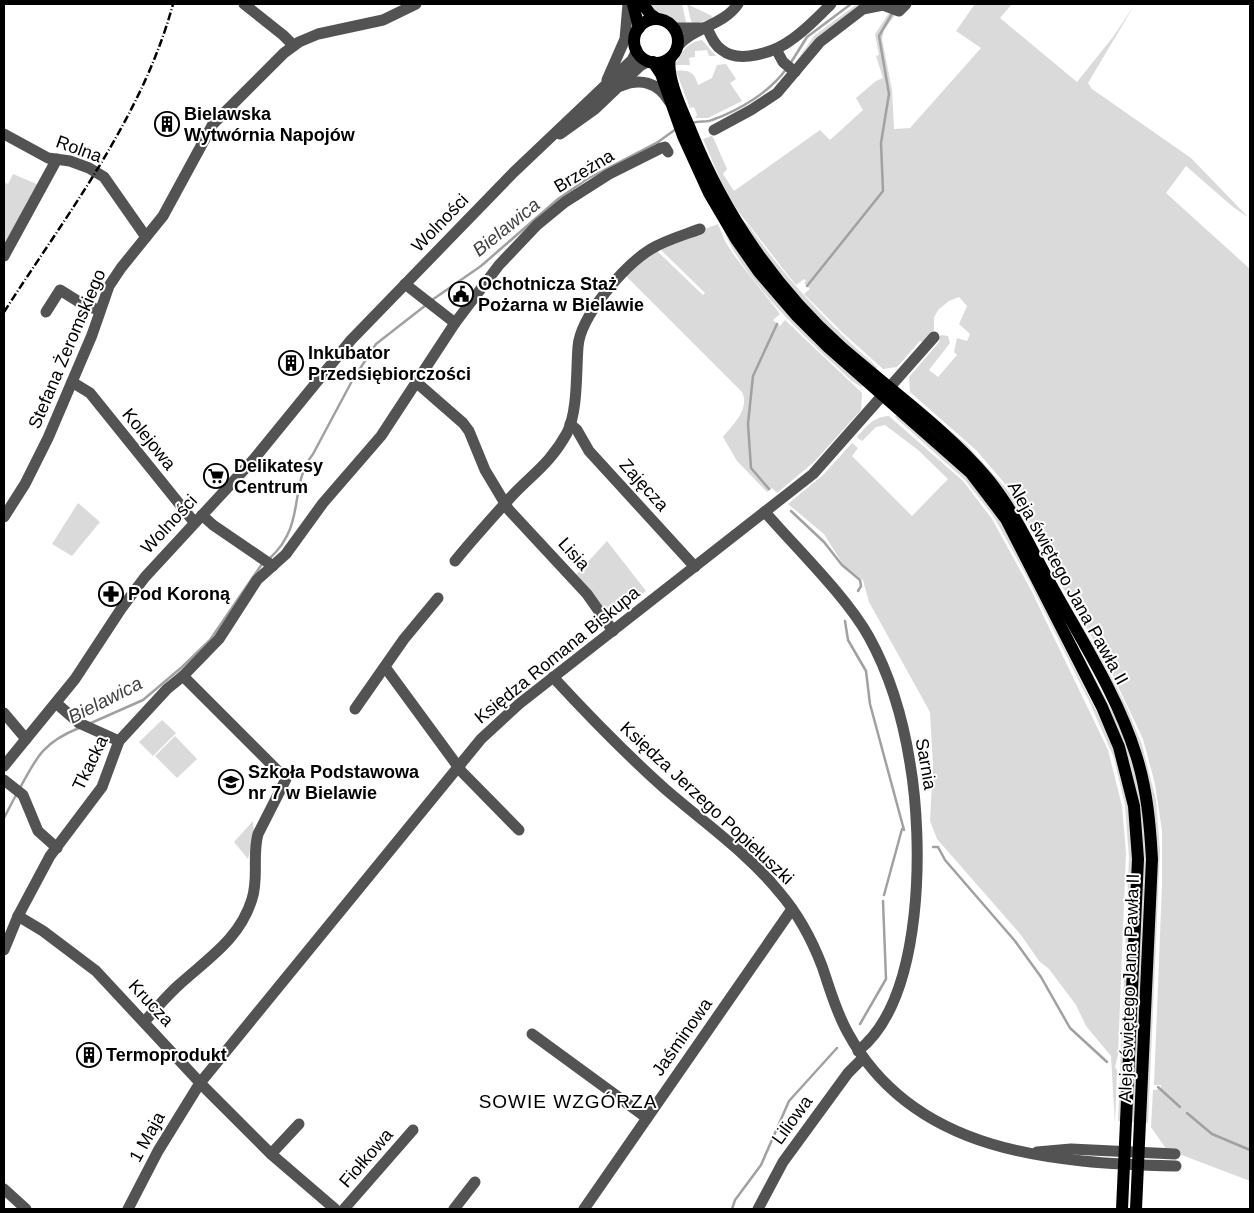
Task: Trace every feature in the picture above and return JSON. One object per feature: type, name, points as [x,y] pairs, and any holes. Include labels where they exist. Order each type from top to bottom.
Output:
[{"type":"main road","points":[[633,4],[638,28],[635,40],[637,50],[651,62],[662,62],[674,52],[677,34],[674,28],[666,22],[650,14],[644,4]]},
{"type":"main road","points":[[638,28],[645,22],[657,19]]},
{"type":"main road","name":"Aleja świętego Jana Pawła II","points":[[674,52],[669,68],[681,120]]},
{"type":"main road","name":"Aleja świętego Jana Pawła II","points":[[651,62],[661,74],[670,102],[681,120],[723,217],[760,272],[806,325],[972,462],[1005,502],[1103,678],[1121,716],[1136,755],[1149,812],[1152,860],[1136,1209]]},
{"type":"main road","name":"Aleja świętego Jana Pawła II","points":[[886,392],[960,463],[998,507],[1032,568],[1102,707],[1123,760],[1134,806],[1138,859],[1122,1209]]},
{"type":"street","points":[[244,4],[283,34],[293,46]]},
{"type":"street","name":"Stefana Żeromskiego","points":[[4,517],[40,456],[115,275],[170,204],[211,126],[293,46],[311,36],[383,20],[416,4]]},
{"type":"street","points":[[600,89],[622,48],[626,31],[628,4]]},
{"type":"street","points":[[674,52],[684,40],[728,16],[738,4]]},
{"type":"street","points":[[707,28],[716,45],[732,55],[750,55],[776,49],[798,35],[831,4]]},
{"type":"street","points":[[714,130],[774,95],[791,68],[822,40],[863,9],[880,5],[898,7]]},
{"type":"street","points":[[674,28],[686,30],[707,28]]},
{"type":"street","points":[[776,49],[791,68]]},
{"type":"street","name":"Wolności","points":[[4,766],[78,674],[128,598],[169,548],[254,459],[329,365],[477,209],[632,60],[637,50]]},
{"type":"street","name":"Wolności","points":[[542,146],[588,115],[640,66],[651,62]]},
{"type":"street","points":[[617,88],[635,81],[648,83],[660,89],[670,102]]},
{"type":"street","name":"Rolna","points":[[4,134],[48,158],[89,168],[104,177],[146,237]]},
{"type":"street","name":"Brzeżna","points":[[273,566],[286,554],[323,503],[381,436],[455,322],[509,253],[556,209],[609,174],[661,148],[665,147],[668,152]]},
{"type":"street","points":[[4,256],[57,159]]},
{"type":"street","points":[[455,562],[505,504],[542,468],[570,424],[578,342],[588,317],[624,274],[646,252],[660,244],[700,229]]},
{"type":"street","points":[[406,284],[428,303],[455,322]]},
{"type":"street","points":[[46,312],[60,290],[84,305],[99,310]]},
{"type":"street","name":"Księdza Romana Biskupa","points":[[200,1083],[458,767],[497,723],[821,466],[934,337]]},
{"type":"street","name":"Kolejowa","points":[[72,382],[90,393],[198,518],[213,525],[273,566]]},
{"type":"street","points":[[416,382],[469,431],[485,470],[505,504]]},
{"type":"street","name":"Zajęcza","points":[[570,424],[577,430],[589,451],[695,567]]},
{"type":"street","name":"Lisia","points":[[505,504],[587,594],[613,631]]},
{"type":"street","name":"Sarnia","points":[[765,512],[846,605],[868,636],[892,689],[910,762],[917,838],[915,899],[909,945],[901,978],[889,1010],[861,1054]]},
{"type":"street","name":"Tkacka","points":[[4,950],[18,916],[57,848],[102,787],[119,741],[174,681],[184,676],[218,639],[257,580],[273,566]]},
{"type":"street","points":[[355,709],[404,638],[438,598]]},
{"type":"street","points":[[385,667],[458,767],[519,830]]},
{"type":"street","points":[[144,1022],[171,992],[224,947],[237,932],[250,906],[256,883],[255,843],[286,779],[184,676]]},
{"type":"street","name":"Księdza Jerzego Popiełuszki","points":[[553,677],[647,773],[764,874],[792,909],[814,947],[838,1015],[861,1054],[898,1096],[935,1122],[983,1142],[1030,1152],[1071,1149],[1125,1158],[1175,1160]]},
{"type":"street","points":[[56,703],[84,726],[119,741]]},
{"type":"street","points":[[4,713],[26,739]]},
{"type":"street","points":[[8,783],[23,795],[38,831],[57,848]]},
{"type":"street","name":"Jaśminowa","points":[[584,1209],[792,909]]},
{"type":"street","name":"Krucza","points":[[18,916],[44,931],[96,970],[200,1083],[271,1154],[335,1209]]},
{"type":"street","points":[[532,1034],[647,1118]]},
{"type":"street","name":"Liliowa","points":[[758,1209],[783,1162],[861,1054]]},
{"type":"street","name":"1 Maja","points":[[128,1209],[158,1151],[200,1083]]},
{"type":"street","points":[[271,1154],[299,1124]]},
{"type":"street","name":"Fiołkowa","points":[[344,1209],[413,1130]]},
{"type":"street","points":[[454,1209],[475,1182]]},
{"type":"street","points":[[4,1190],[26,1209]]},
{"type":"shaded area","points":[[647,4],[682,4],[687,27],[659,15]]},
{"type":"shaded area","points":[[687,4],[712,16],[711,19],[694,24],[691,21]]},
{"type":"shaded area","points":[[857,4],[863,4],[793,66],[814,36]]},
{"type":"shaded area","points":[[975,4],[1012,4],[1000,18],[1077,82],[1113,37],[1135,4],[1088,83],[1092,89],[1191,158],[1248,217],[1233,207],[1186,166],[1166,193],[1250,269],[1250,1181],[1166,1149],[1151,1127],[1153,1090],[1161,1089],[1161,1085],[1154,1085],[1162,885],[1162,831],[1155,784],[1143,739],[1106,661],[1059,581],[1012,492],[977,451],[910,392],[909,377],[940,341],[938,339],[941,335],[948,336],[950,343],[929,370],[938,377],[957,355],[954,352],[957,338],[967,341],[970,334],[959,324],[967,306],[959,297],[949,301],[939,309],[934,317],[934,330],[923,342],[920,341],[897,367],[883,369],[804,294],[810,289],[804,283],[806,281],[804,279],[796,285],[782,268],[729,197],[703,139],[713,137],[727,169],[723,174],[734,191],[820,130],[830,140],[863,110],[856,98],[876,81],[883,78],[876,56],[879,55],[875,34],[891,10],[896,14],[884,30],[882,39],[892,90],[894,129],[910,128],[981,48],[956,31]]},
{"type":"shaded area","points":[[702,40],[716,56],[709,56],[707,50],[695,51],[695,57],[689,58],[690,65],[675,65],[682,52],[688,46]]},
{"type":"shaded area","points":[[726,64],[736,79],[730,83],[742,101],[708,118],[695,118],[697,115],[694,107],[690,108],[676,71],[688,71],[695,77],[698,85],[712,78],[717,65]]},
{"type":"shaded area","points":[[13,174],[39,185],[4,250],[4,182],[8,184]]},
{"type":"shaded area","points":[[739,217],[749,226],[763,246],[808,300],[877,367],[875,371],[836,335],[785,282]]},
{"type":"shaded area","points":[[718,224],[733,254],[780,314],[773,320],[780,326],[785,320],[862,393],[861,410],[814,462],[777,493],[772,488],[767,492],[737,461],[723,437],[736,422],[742,411],[744,398],[742,392],[625,275],[653,252],[658,252],[703,295],[705,293],[660,249],[667,243]]},
{"type":"shaded area","points":[[723,228],[863,385],[862,387],[851,380],[821,352],[771,301],[742,263]]},
{"type":"shaded area","points":[[911,397],[967,445],[1010,493],[1055,581],[1103,661],[1127,708],[1142,745],[1156,800],[1160,851],[1148,1123],[1146,1123],[1152,803],[1084,633]]},
{"type":"shaded area","points":[[897,414],[963,472],[998,516],[1111,740],[1129,804],[1133,859],[1121,1122],[1118,1121],[1129,857],[1125,805],[1114,758],[1090,703],[1026,575],[994,517],[965,480],[895,417]]},
{"type":"shaded area","points":[[889,416],[963,481],[992,519],[1031,590],[1108,750],[1122,806],[1126,853],[1118,1055],[1115,1067],[1117,1070],[1115,1125],[1111,1056],[1086,1026],[1076,1005],[1049,969],[1039,961],[1021,935],[937,839],[930,821],[933,765],[930,712],[869,602],[863,580],[844,566],[824,534],[788,504],[824,474],[852,443],[858,448],[852,456],[912,516],[948,479],[918,450],[885,425],[876,427],[862,441],[857,437],[875,420]]},
{"type":"shaded area","points":[[78,503],[100,522],[72,556],[52,544]]},
{"type":"shaded area","points":[[607,541],[646,591],[626,606],[615,611],[604,609],[575,576]]},
{"type":"shaded area","points":[[1060,612],[1122,730],[1141,793],[1147,852],[1135,1123],[1131,1122],[1139,811]]},
{"type":"shaded area","points":[[162,720],[176,733],[153,756],[139,742]]},
{"type":"shaded area","points":[[175,736],[197,759],[177,778],[155,756]]},
{"type":"shaded area","points":[[253,821],[254,835],[248,859],[234,842]]},
{"type":"waterway","name":"Bielawica","points":[[790,64],[807,37],[851,4]]},
{"type":"waterway","points":[[807,286],[883,191],[881,143],[889,94],[879,36],[893,12]]},
{"type":"waterway","name":"Bielawica","points":[[693,123],[710,121],[744,105],[772,85],[787,68]]},
{"type":"waterway","name":"Bielawica","points":[[432,300],[481,266],[558,199],[587,179],[658,142],[676,129]]},
{"type":"waterway","name":"Bielawica","points":[[270,558],[289,532],[305,466],[352,381],[376,344],[426,305]]},
{"type":"waterway","points":[[769,489],[751,468],[748,424],[753,376],[777,324]]},
{"type":"waterway","points":[[791,511],[824,542],[842,565],[860,580],[861,586],[858,591]]},
{"type":"waterway","name":"Bielawica","points":[[91,723],[143,700],[182,667],[210,640],[262,564]]},
{"type":"waterway","points":[[845,621],[848,640],[866,671],[870,704],[904,830]]},
{"type":"waterway","name":"Bielawica","points":[[20,788],[31,767],[43,751],[57,739],[79,728]]},
{"type":"waterway","name":"Bielawica","points":[[4,818],[16,795]]},
{"type":"waterway","points":[[884,895],[902,829]]},
{"type":"waterway","points":[[933,847],[938,847],[945,860],[1015,941],[1041,977],[1070,1028],[1107,1062]]},
{"type":"waterway","points":[[860,1024],[886,979],[883,901]]},
{"type":"waterway","points":[[732,1209],[735,1200],[761,1165],[789,1101],[837,1048]]},
{"type":"waterway","points":[[1158,1087],[1180,1107]]},
{"type":"waterway","points":[[1187,1113],[1212,1134],[1250,1150]]},
{"type":"railway","points":[[4,312],[77,202],[123,126],[159,46],[173,4]]},
{"type":"place","name":"Bielawska Wytwórnia Napojów","points":[[167,124]]},
{"type":"place","name":"Ochotnicza Staż Pożarna w Bielawie","points":[[461,294]]},
{"type":"place","name":"Inkubator Przedsiębiorczości","points":[[291,363]]},
{"type":"place","name":"Delikatesy Centrum","points":[[216,476]]},
{"type":"place","name":"Pod Koroną","points":[[111,594]]},
{"type":"place","name":"Szkoła Podstawowa nr 7 w Bielawie","points":[[231,782]]},
{"type":"place","name":"Termoprodukt","points":[[89,1055]]},
{"type":"district","name":"SOWIE WZGÓRZA","points":[[568,1101]]}]
